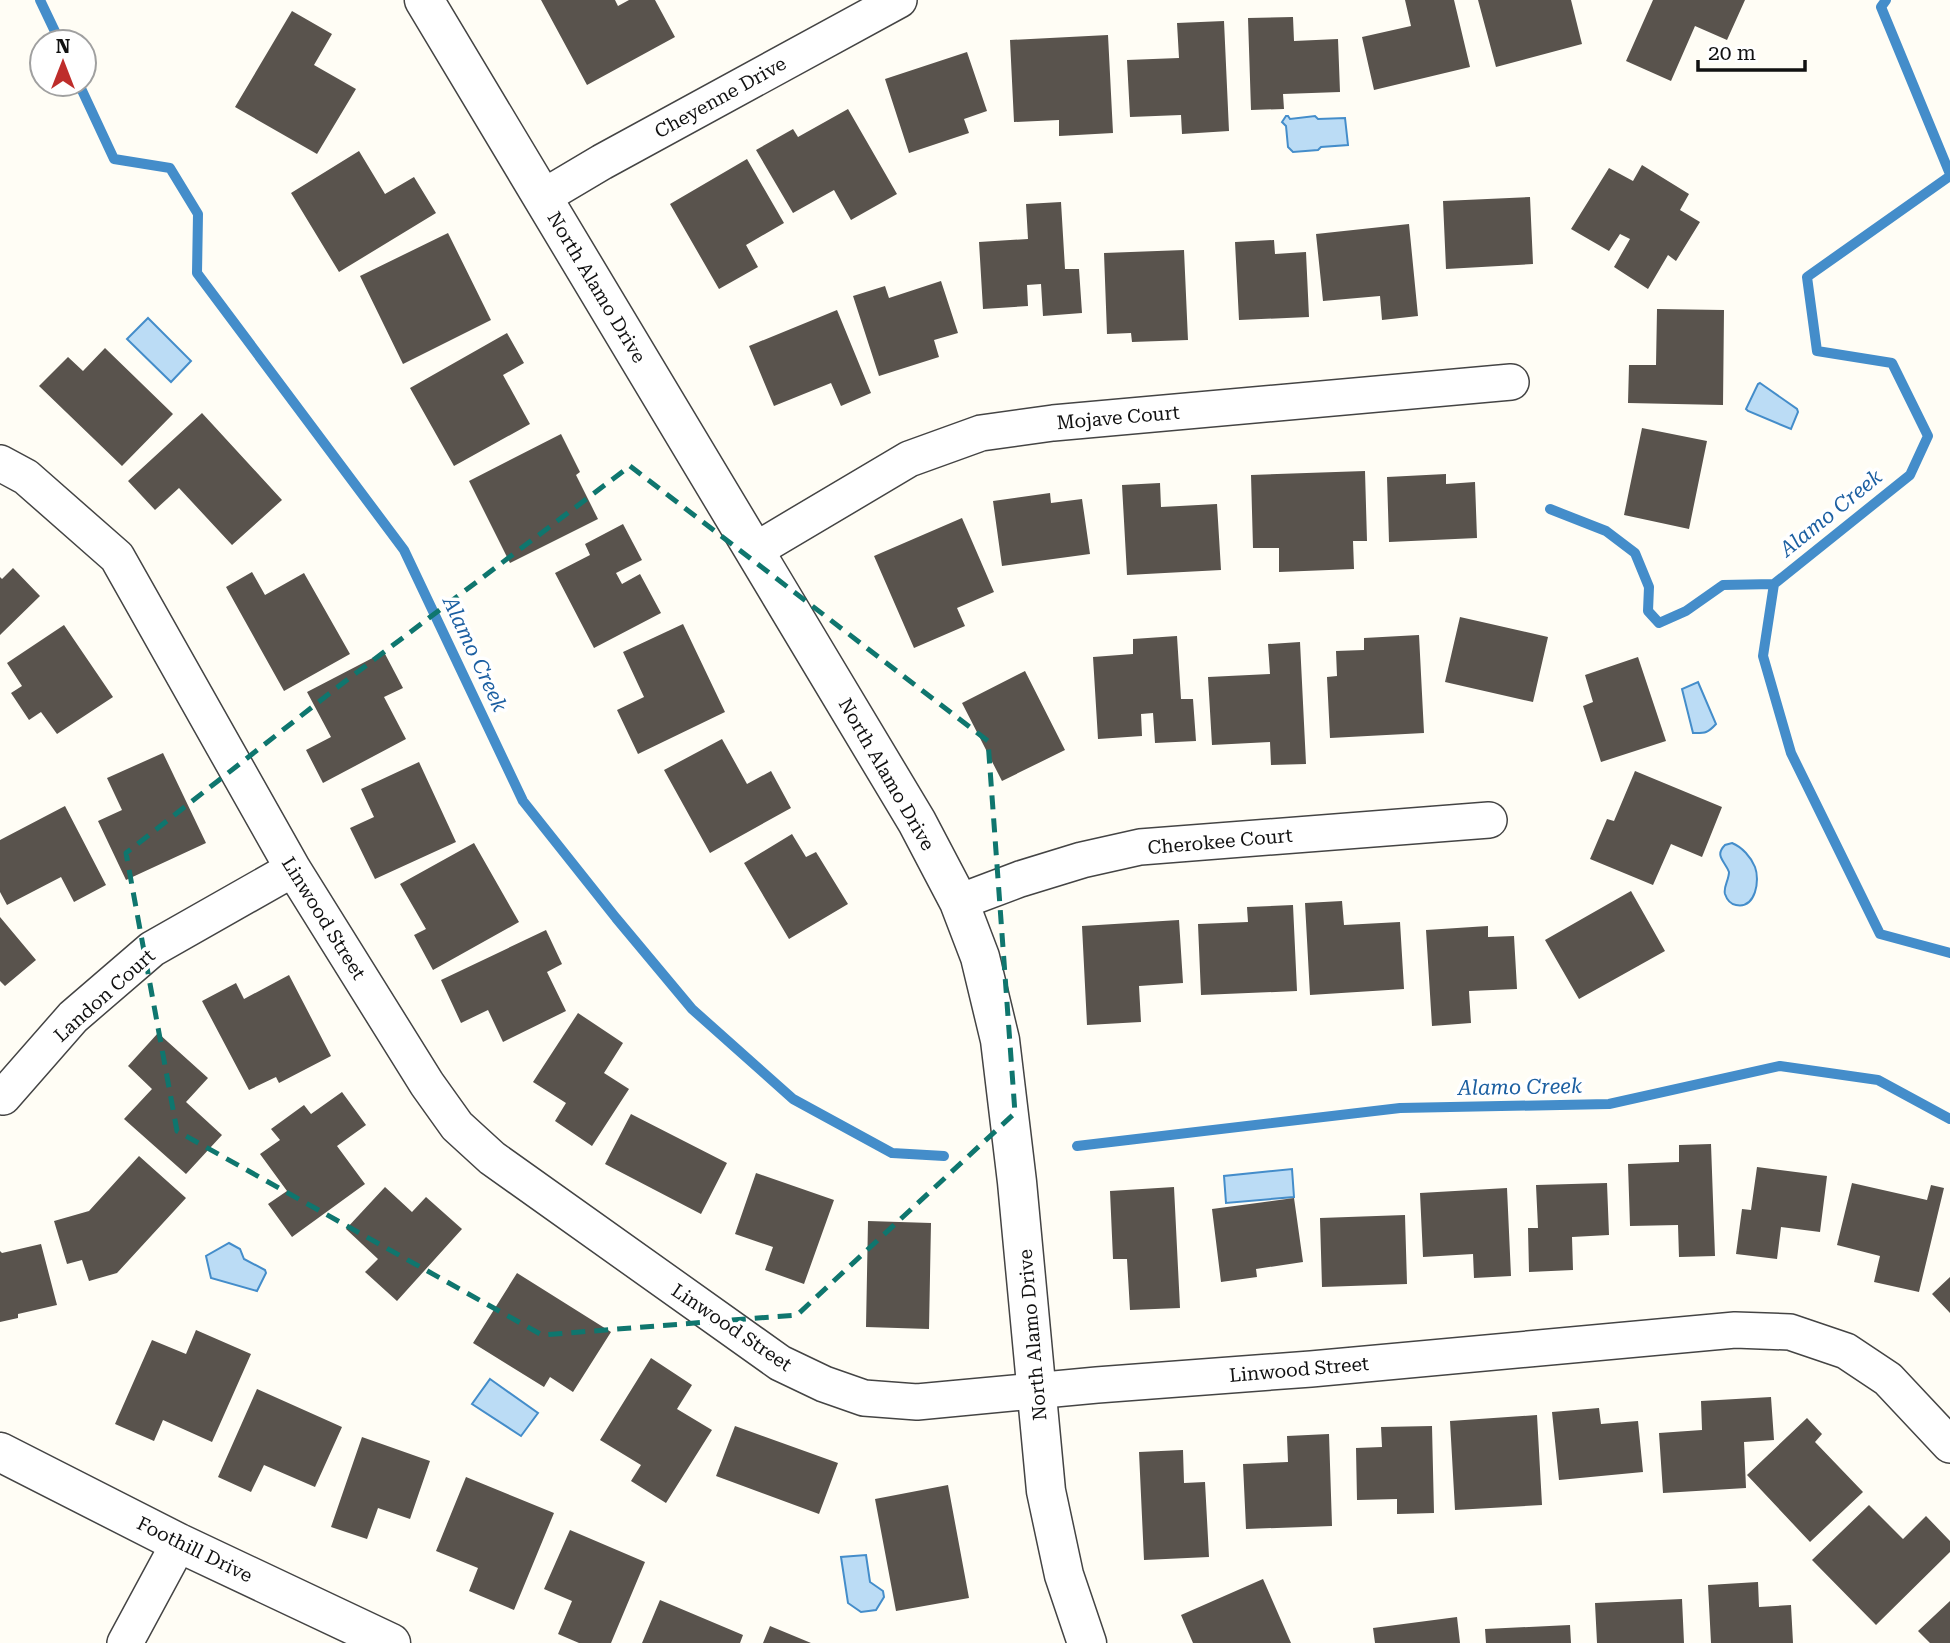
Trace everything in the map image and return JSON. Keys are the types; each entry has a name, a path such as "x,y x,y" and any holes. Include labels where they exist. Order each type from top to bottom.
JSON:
{"street":[{"name":"North Alamo Drive","path":"424,0 917,822 959,902 980,957 1000,1040 1017,1182 1046,1491 1064,1575 1087,1643"},
{"name":"Cheyenne Drive","path":"543,197 899,0"},
{"name":"Mojave Court","path":"754,551 909,459 981,433 1066,422 1511,382"},
{"name":"Linwood Street","path":"0,463 26,477 117,557 293,869 427,1084 457,1126 492,1158 780,1363 824,1384 864,1398 917,1402 1735,1330 1790,1332 1846,1351 1888,1379 1950,1444"},
{"name":"Cherokee Court","path":"959,902 1020,879 1140,847 1489,820"},
{"name":"Landon Court","path":"3,1097 73,1017 152,949 293,869"},
{"name":"Foothill Drive","path":"0,1452 179,1543 391,1643"},
{"path":"125,1643 179,1543"}],"highlighted area":[{"path":"630,466 988,741 1015,1113 797,1315 542,1335 177,1131 126,853 339,686"}],"water":[{"path":"1286,116 1290,119 1315,116 1318,119 1345,118 1348,145 1293,152 1288,147 1286,126 1282,122"},
{"path":"148,318 191,361 171,382 127,339"},
{"path":"1760,383 1797,409 1791,429 1746,409"},
{"path":"1698,682 1716,724 1705,732 1693,733 1682,689"},
{"path":"1732,843 1749,856 1756,873 1755,892 1748,903 1743,905 1732,904 1725,894 1729,872 1720,852 1725,845"},
{"path":"1292,1169 1294,1197 1226,1203 1224,1176"},
{"path":"229,1243 240,1249 244,1259 265,1270 257,1291 211,1278 206,1256"},
{"path":"490,1379 538,1413 521,1436 472,1404"},
{"path":"866,1555 870,1582 883,1591 884,1597 876,1610 861,1612 848,1603 841,1557"}],"building":[{"path":"541,0 615,0 618,6 629,0 655,0 675,37 587,85"},
{"path":"1405,0 1454,0 1470,67 1374,90 1362,37 1411,26"},
{"path":"1478,0 1571,0 1582,44 1496,67"},
{"path":"1653,0 1745,0 1727,40 1695,26 1671,81 1626,61"},
{"path":"292,11 332,34 314,65 356,89 317,154 235,107"},
{"path":"1293,17 1294,41 1338,39 1340,92 1283,94 1284,109 1251,110 1248,18"},
{"path":"1224,21 1229,131 1182,134 1181,115 1130,117 1127,60 1179,58 1177,23"},
{"path":"1108,35 1113,133 1059,136 1059,120 1014,122 1010,40"},
{"path":"967,52 987,111 964,119 969,133 909,153 885,79"},
{"path":"848,109 897,194 851,220 834,190 793,213 756,150 793,129 798,137"},
{"path":"359,151 385,194 414,177 436,213 339,272 291,193"},
{"path":"747,159 784,223 746,245 758,267 719,289 670,204"},
{"path":"1642,165 1689,194 1680,210 1700,222 1676,261 1668,255 1648,289 1614,267 1630,239 1620,234 1609,251 1571,229 1609,168 1633,181"},
{"path":"1530,197 1533,264 1446,269 1443,201"},
{"path":"1061,202 1065,269 1079,269 1082,313 1043,316 1041,284 1027,285 1028,306 983,309 979,242 1028,239 1026,204"},
{"path":"1409,224 1418,316 1382,320 1380,296 1323,301 1316,234"},
{"path":"448,233 491,320 403,364 360,276"},
{"path":"1274,240 1275,254 1306,252 1309,317 1239,320 1235,242"},
{"path":"1184,250 1188,340 1132,342 1131,333 1107,334 1104,253"},
{"path":"941,281 958,333 934,340 939,357 879,376 853,296 885,286 889,298"},
{"path":"1657,309 1724,310 1723,405 1628,403 1629,365 1656,365"},
{"path":"837,310 871,393 841,406 831,383 774,406 749,346"},
{"path":"507,333 524,363 503,375 530,424 454,466 410,388"},
{"path":"105,348 173,414 122,466 39,386 68,357 83,371"},
{"path":"202,413 282,500 232,545 179,488 155,510 128,481"},
{"path":"1642,428 1707,441 1689,529 1624,515"},
{"path":"561,434 580,472 576,475 598,519 510,563 469,481"},
{"path":"1365,471 1367,541 1353,541 1354,569 1279,572 1279,548 1253,548 1251,475"},
{"path":"1446,474 1446,484 1475,482 1477,538 1389,542 1387,477"},
{"path":"1160,483 1161,507 1217,504 1221,570 1127,575 1122,485"},
{"path":"1050,493 1051,503 1082,499 1090,554 1002,566 993,501"},
{"path":"962,518 994,592 957,608 965,626 914,648 874,556"},
{"path":"623,524 642,560 616,573 622,584 640,574 661,613 594,648 555,573 590,555 585,544"},
{"path":"13,568 40,596 0,635 0,577 2,579"},
{"path":"252,572 265,595 304,573 350,654 284,691 226,587"},
{"path":"1460,617 1548,637 1533,702 1445,682"},
{"path":"683,624 725,712 638,754 617,710 644,697 623,652"},
{"path":"64,625 113,697 57,734 41,712 29,720 11,693 22,686 7,663"},
{"path":"1419,635 1424,733 1330,738 1327,677 1337,676 1336,651 1364,650 1364,638"},
{"path":"1177,636 1181,699 1193,699 1196,741 1155,743 1153,713 1141,714 1142,736 1098,739 1093,657 1133,654 1133,639"},
{"path":"1300,642 1306,764 1271,765 1270,742 1212,745 1208,677 1270,674 1268,644"},
{"path":"384,652 403,688 384,697 406,739 323,783 306,750 331,737 307,692"},
{"path":"1638,657 1666,741 1601,762 1583,706 1593,702 1585,675"},
{"path":"1025,671 1065,750 1002,781 962,703"},
{"path":"722,739 747,784 771,771 791,808 710,853 664,770"},
{"path":"163,753 206,843 126,880 98,821 122,810 107,778"},
{"path":"419,762 456,842 375,879 350,828 374,817 361,789"},
{"path":"1635,771 1722,807 1702,857 1671,844 1653,885 1590,859 1607,819 1614,821"},
{"path":"65,806 106,885 74,902 61,877 7,905 0,892 0,840"},
{"path":"792,834 806,857 816,852 848,904 789,939 744,863"},
{"path":"474,843 519,922 433,970 414,935 426,929 400,884"},
{"path":"1631,891 1665,951 1579,999 1545,940"},
{"path":"1342,901 1344,925 1400,922 1404,989 1310,995 1305,903"},
{"path":"1293,905 1297,991 1201,995 1198,924 1248,922 1247,907"},
{"path":"0,917 36,960 5,986 0,981"},
{"path":"1179,920 1183,983 1139,986 1141,1022 1087,1025 1082,926"},
{"path":"1488,926 1488,937 1514,936 1517,989 1469,991 1471,1023 1432,1026 1426,930"},
{"path":"546,930 562,964 547,972 566,1011 503,1042 488,1010 461,1023 441,980"},
{"path":"289,975 331,1056 279,1083 276,1077 249,1090 202,1001 236,983 244,999"},
{"path":"578,1013 623,1043 604,1073 629,1089 592,1146 555,1121 566,1103 533,1082"},
{"path":"158,1033 208,1078 186,1102 222,1135 186,1174 124,1119 152,1089 128,1066"},
{"path":"342,1092 366,1125 337,1146 365,1184 292,1237 268,1204 287,1191 260,1154 280,1140 271,1129 304,1105 311,1114"},
{"path":"631,1114 727,1163 701,1214 605,1164"},
{"path":"1711,1144 1715,1256 1679,1257 1678,1225 1630,1226 1628,1164 1679,1162 1679,1145"},
{"path":"139,1156 186,1198 117,1273 89,1281 82,1260 67,1264 54,1221 89,1211"},
{"path":"1757,1167 1827,1176 1820,1232 1781,1227 1777,1259 1736,1254 1742,1209 1751,1210"},
{"path":"756,1173 834,1200 804,1284 765,1270 773,1247 735,1234"},
{"path":"1607,1183 1609,1235 1572,1237 1573,1270 1529,1272 1528,1228 1538,1228 1536,1185"},
{"path":"1852,1183 1927,1200 1931,1185 1944,1188 1919,1292 1874,1282 1880,1256 1837,1245"},
{"path":"385,1187 412,1212 426,1197 462,1229 397,1301 365,1272 378,1259 346,1229"},
{"path":"1174,1187 1180,1308 1130,1310 1127,1259 1113,1259 1110,1191"},
{"path":"1507,1188 1511,1276 1474,1278 1473,1254 1423,1257 1420,1193"},
{"path":"1294,1198 1303,1262 1256,1269 1257,1277 1221,1282 1212,1209"},
{"path":"1405,1215 1407,1284 1322,1287 1320,1218"},
{"path":"868,1221 931,1223 929,1329 866,1327"},
{"path":"41,1244 57,1305 18,1314 18,1318 0,1322 0,1251 2,1253"},
{"path":"517,1273 611,1332 573,1392 550,1377 544,1387 473,1343"},
{"path":"1950,1277 1950,1313 1932,1294"},
{"path":"196,1330 251,1354 212,1442 163,1420 154,1441 115,1424 152,1340 186,1354"},
{"path":"651,1358 692,1385 677,1409 712,1430 666,1503 631,1481 641,1465 600,1440"},
{"path":"257,1389 342,1427 315,1487 264,1465 251,1492 218,1477"},
{"path":"1771,1397 1774,1440 1744,1442 1746,1488 1663,1493 1659,1433 1702,1430 1701,1401"},
{"path":"1599,1408 1601,1424 1638,1421 1643,1472 1559,1480 1552,1412"},
{"path":"1537,1415 1542,1505 1455,1510 1450,1421"},
{"path":"1807,1418 1822,1434 1815,1442 1863,1492 1810,1542 1747,1475"},
{"path":"735,1426 838,1463 819,1514 716,1476"},
{"path":"1432,1426 1434,1513 1397,1514 1397,1499 1357,1500 1356,1448 1382,1447 1381,1427"},
{"path":"1329,1434 1332,1526 1246,1529 1243,1464 1288,1462 1287,1436"},
{"path":"362,1437 430,1461 410,1519 378,1508 367,1539 331,1527"},
{"path":"1183,1450 1184,1483 1205,1482 1209,1557 1144,1560 1139,1452"},
{"path":"466,1477 554,1513 514,1610 469,1591 478,1568 436,1551"},
{"path":"948,1485 969,1598 896,1611 875,1499"},
{"path":"1869,1505 1903,1539 1926,1516 1950,1541 1950,1552 1876,1625 1812,1560"},
{"path":"570,1530 645,1562 611,1643 579,1643 558,1634 572,1601 544,1589"},
{"path":"1263,1579 1291,1643 1193,1643 1181,1615"},
{"path":"1758,1582 1759,1607 1791,1605 1793,1643 1711,1643 1708,1585"},
{"path":"1682,1599 1684,1643 1597,1643 1595,1603"},
{"path":"660,1600 743,1635 740,1643 642,1643"},
{"path":"1950,1601 1950,1643 1930,1643 1918,1631"},
{"path":"1457,1617 1460,1643 1375,1643 1373,1628"},
{"path":"1570,1625 1571,1643 1486,1643 1485,1629"},
{"path":"770,1626 811,1643 763,1643"}],"waterway":[{"name":"Alamo Creek","path":"40,0 53,28"},
{"name":"Alamo Creek","path":"1886,0 1881,7 1950,174"},
{"name":"Alamo Creek","path":"86,98 114,159 170,168 198,214 197,273 404,550 523,801 616,918 692,1009 793,1099 892,1153 944,1156"},
{"name":"Alamo Creek","path":"1950,176 1807,277 1817,351 1892,363 1928,436 1910,475 1774,584 1763,656 1791,753 1880,934 1950,953"},
{"path":"1550,509 1606,531 1635,553 1649,587 1648,611 1659,623 1686,611 1723,585 1774,584"},
{"name":"Alamo Creek","path":"1077,1146 1400,1108 1609,1104 1780,1066 1878,1080 1950,1119"}]}
